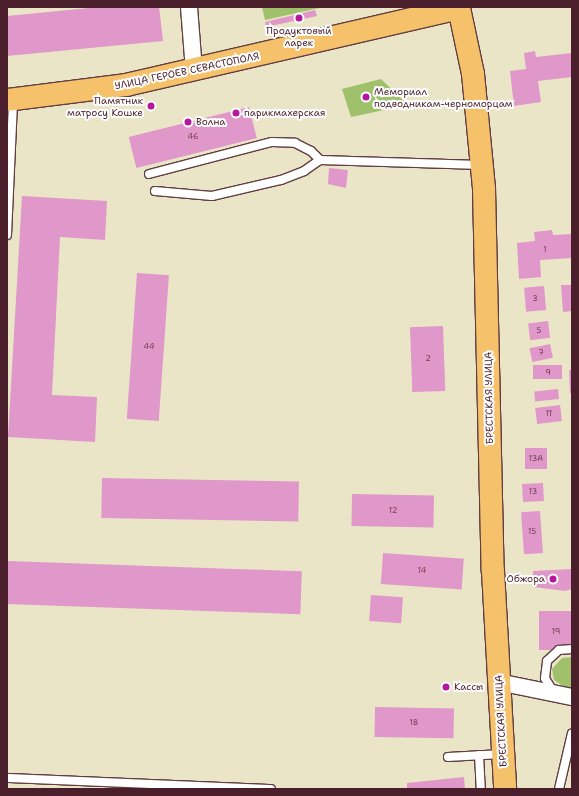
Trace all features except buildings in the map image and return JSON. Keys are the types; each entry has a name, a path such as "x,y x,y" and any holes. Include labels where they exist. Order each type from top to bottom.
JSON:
{"main road":[{"name":"УЛИЦА ГЕРОЕВ СЕВАСТОПОЛЯ","path":"10,100 126,85 459,7"},
{"name":"БРЕСТСКАЯ УЛИЦА","path":"459,7 473,74 482,165 493,571 505,789"}],"street":[{"path":"189,7 194,70"},
{"path":"498,682 567,696"}],"lane":[{"path":"7,235 10,100"},
{"path":"149,174 272,142 295,143 311,151 320,160"},
{"path":"155,191 212,196 281,180 304,171 320,160 482,165"},
{"path":"567,696 548,686 544,670 552,655 559,650 572,649"},
{"path":"559,789 572,733"},
{"path":"448,757 503,754"},
{"path":"479,755 481,789"},
{"path":"7,778 271,789"}],"green space":[{"path":"262,7 324,7 265,20"},
{"path":"381,79 408,105 351,117 342,89"},
{"path":"572,657 572,688 566,688 554,680 552,669 562,658"}],"place":[{"name":"Продуктовый ларек","path":"299,18"},
{"name":"Мемориал подводникам-черноморцам","path":"366,97"},
{"name":"Памятник матросу Кошке","path":"151,106"},
{"name":"парикмахерская","path":"236,113"},
{"name":"Волна","path":"188,122"},
{"name":"Обжора","path":"553,579"},
{"name":"Кассы","path":"446,687"}]}
